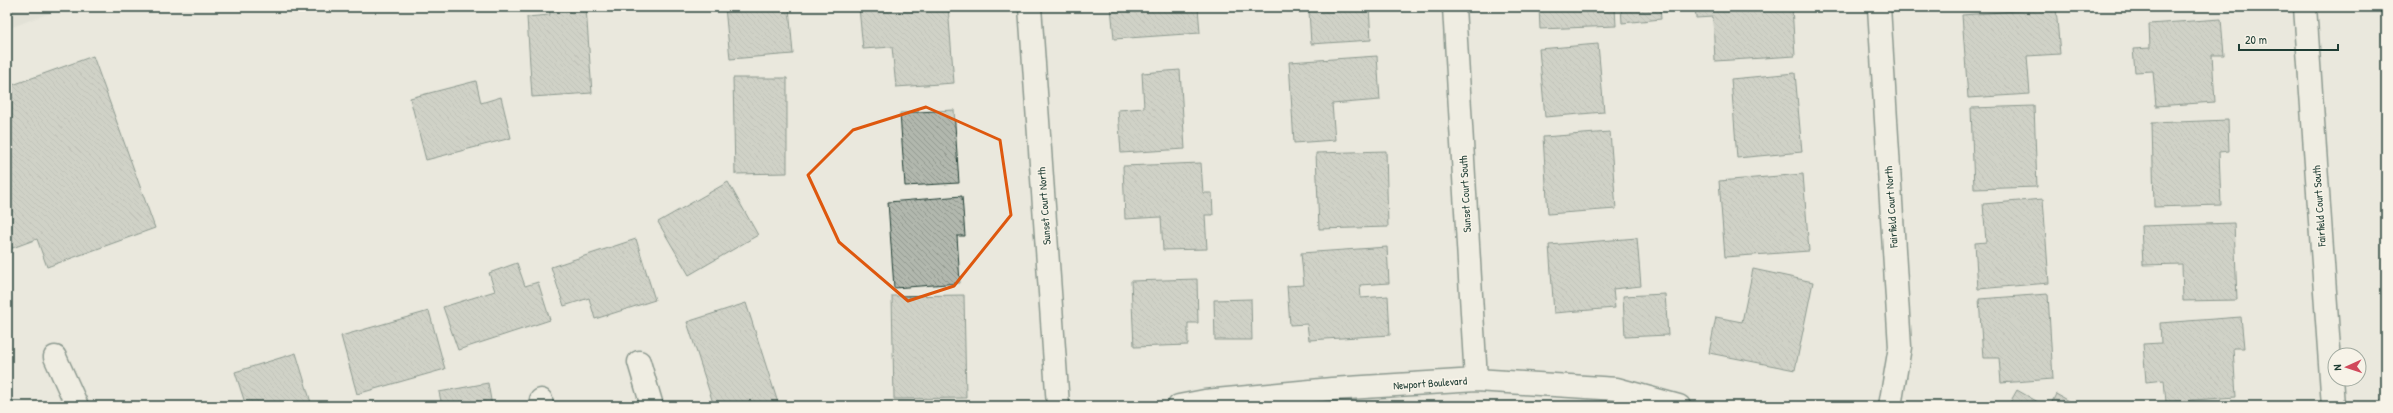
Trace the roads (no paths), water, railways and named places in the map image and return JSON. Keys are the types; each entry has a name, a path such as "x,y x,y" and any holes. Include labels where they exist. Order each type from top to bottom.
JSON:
{"street":[{"name":"Sunset Court North","path":"1030,7 1058,406"},
{"name":"Sunset Court South","path":"1454,7 1476,380"},
{"name":"Fairfield Court North","path":"1879,7 1900,347 1890,406"},
{"name":"Fairfield Court South","path":"2304,7 2334,406"},
{"path":"55,357 77,406"},
{"path":"639,362 652,406"},
{"name":"Newport Boulevard","path":"1179,406 1205,401 1332,389 1476,380 1617,389 1678,406"}]}
